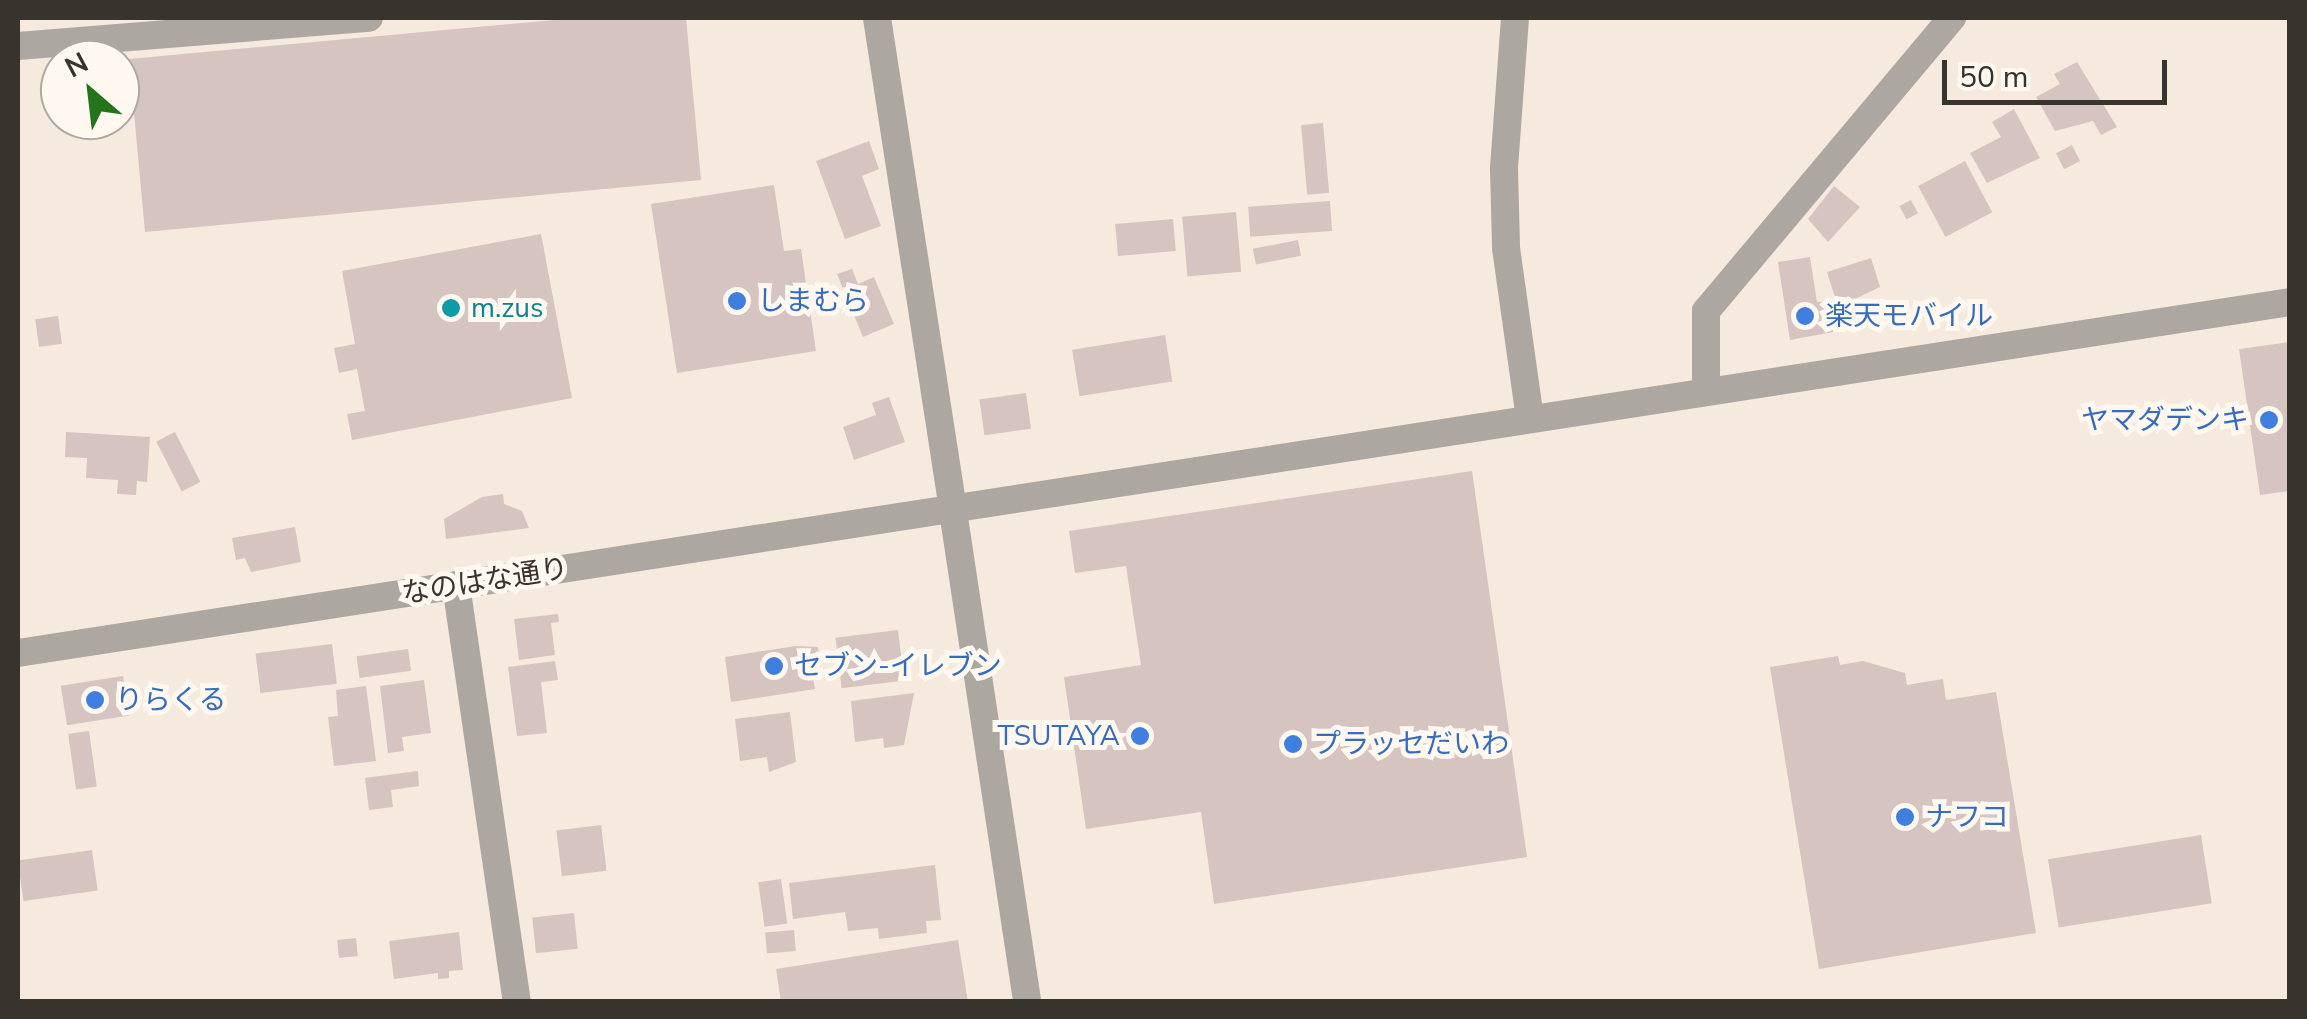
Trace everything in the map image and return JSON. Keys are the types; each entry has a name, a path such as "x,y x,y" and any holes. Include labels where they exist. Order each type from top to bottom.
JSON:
{"street":[{"path":"18,46 275,21 369,18"},
{"path":"877,18 1027,1002"},
{"path":"1515,18 1504,169 1506,248 1530,418"},
{"path":"1706,392 1706,311 1952,18"},
{"name":"なのはな通り","path":"18,653 2290,302"},
{"path":"456,585 517,1002"}],"building":[{"path":"576,18 686,18 701,180 145,232 136,140 140,140 140,58"},
{"path":"2077,62 2117,127 2101,135 2093,121 2055,131 2036,97 2060,84 2054,74"},
{"path":"2014,109 2040,158 1987,183 1970,153 2001,137 1992,122"},
{"path":"1323,123 1329,193 1307,195 1301,125"},
{"path":"869,141 879,169 862,176 881,226 845,239 816,161"},
{"path":"2072,145 2080,161 2064,169 2056,153"},
{"path":"1965,161 1992,212 1945,237 1918,186"},
{"name":"しまむら","path":"774,185 784,251 801,249 816,351 677,373 651,204"},
{"path":"1834,186 1860,207 1828,242 1808,219"},
{"path":"1911,200 1918,213 1907,219 1900,206"},
{"path":"1330,201 1332,231 1250,237 1248,207"},
{"path":"1236,212 1241,272 1187,276 1182,217"},
{"path":"1173,219 1176,251 1118,256 1115,224"},
{"name":"m.zus","path":"541,234 572,398 352,440 347,414 365,411 357,369 339,373 334,348 355,344 342,271"},
{"path":"1298,240 1301,256 1256,264 1253,249"},
{"path":"1810,257 1817,302 1829,301 1833,332 1790,340 1778,262"},
{"path":"1871,258 1880,287 1838,307 1827,272"},
{"path":"852,269 858,284 874,277 894,324 863,337 837,274"},
{"path":"58,316 62,344 39,347 35,319"},
{"path":"1165,335 1172,381 1080,396 1072,350"},
{"name":"ヤマダデンキ","path":"2290,342 2290,491 2260,495 2239,349"},
{"path":"1026,393 1031,429 984,435 979,400"},
{"path":"889,397 905,442 854,460 843,427 876,415 872,403"},
{"path":"66,432 150,437 147,482 137,481 136,495 117,494 118,480 86,478 87,458 65,457"},
{"path":"175,432 200,482 182,491 156,442"},
{"name":"プラッセだいわ","path":"1472,471 1527,857 1214,904 1201,812 1086,829 1064,677 1141,665 1126,566 1075,573 1069,531"},
{"path":"503,494 504,504 522,511 529,528 446,539 444,519 482,497"},
{"path":"295,527 301,562 251,572 245,558 236,560 232,538"},
{"path":"558,614 559,622 551,623 555,655 519,660 514,619"},
{"path":"898,630 904,681 842,688 835,638"},
{"path":"332,644 337,684 260,693 256,653"},
{"name":"セブン-イレブン","path":"795,646 818,647 822,676 813,677 815,689 731,702 725,657"},
{"path":"408,649 411,671 360,678 357,656"},
{"name":"ナフコ","path":"1838,656 1840,665 1863,661 1905,673 1907,685 1943,679 1946,700 1996,692 2036,933 1819,969 1770,667"},
{"path":"555,661 558,680 541,682 547,733 517,736 508,667"},
{"name":"りらくる","path":"123,676 129,716 67,725 61,686"},
{"path":"424,680 431,733 402,737 404,751 388,753 380,686"},
{"path":"366,686 376,761 334,766 328,717 338,716 336,690"},
{"path":"914,693 904,745 884,748 883,738 855,742 851,701"},
{"path":"790,712 796,762 769,772 767,757 740,761 735,719"},
{"path":"89,731 97,786 76,789 68,734"},
{"path":"418,771 419,786 391,790 393,807 369,810 365,778"},
{"path":"601,825 607,871 562,876 556,830"},
{"path":"2201,835 2212,903 2059,927 2048,859"},
{"path":"92,850 98,891 23,901 18,860"},
{"path":"935,865 941,920 926,921 927,933 879,939 878,928 848,931 845,912 793,919 789,883"},
{"path":"781,879 787,924 764,927 758,882"},
{"path":"574,913 578,949 536,953 532,917"},
{"path":"794,930 796,951 767,953 765,933"},
{"path":"459,932 463,970 449,971 449,978 438,979 438,973 394,979 389,941"},
{"path":"356,938 358,956 339,958 337,940"},
{"path":"958,940 968,1002 781,1002 776,969"}],"place":[{"name":"しまむら","path":"737,301"},
{"name":"m.zus","path":"451,308"},
{"name":"楽天モバイル","path":"1805,316"},
{"name":"ヤマダデンキ","path":"2269,420"},
{"name":"セブン-イレブン","path":"774,666"},
{"name":"りらくる","path":"95,700"},
{"name":"TSUTAYA","path":"1140,736"},
{"name":"プラッセだいわ","path":"1293,744"},
{"name":"ナフコ","path":"1905,817"}]}
